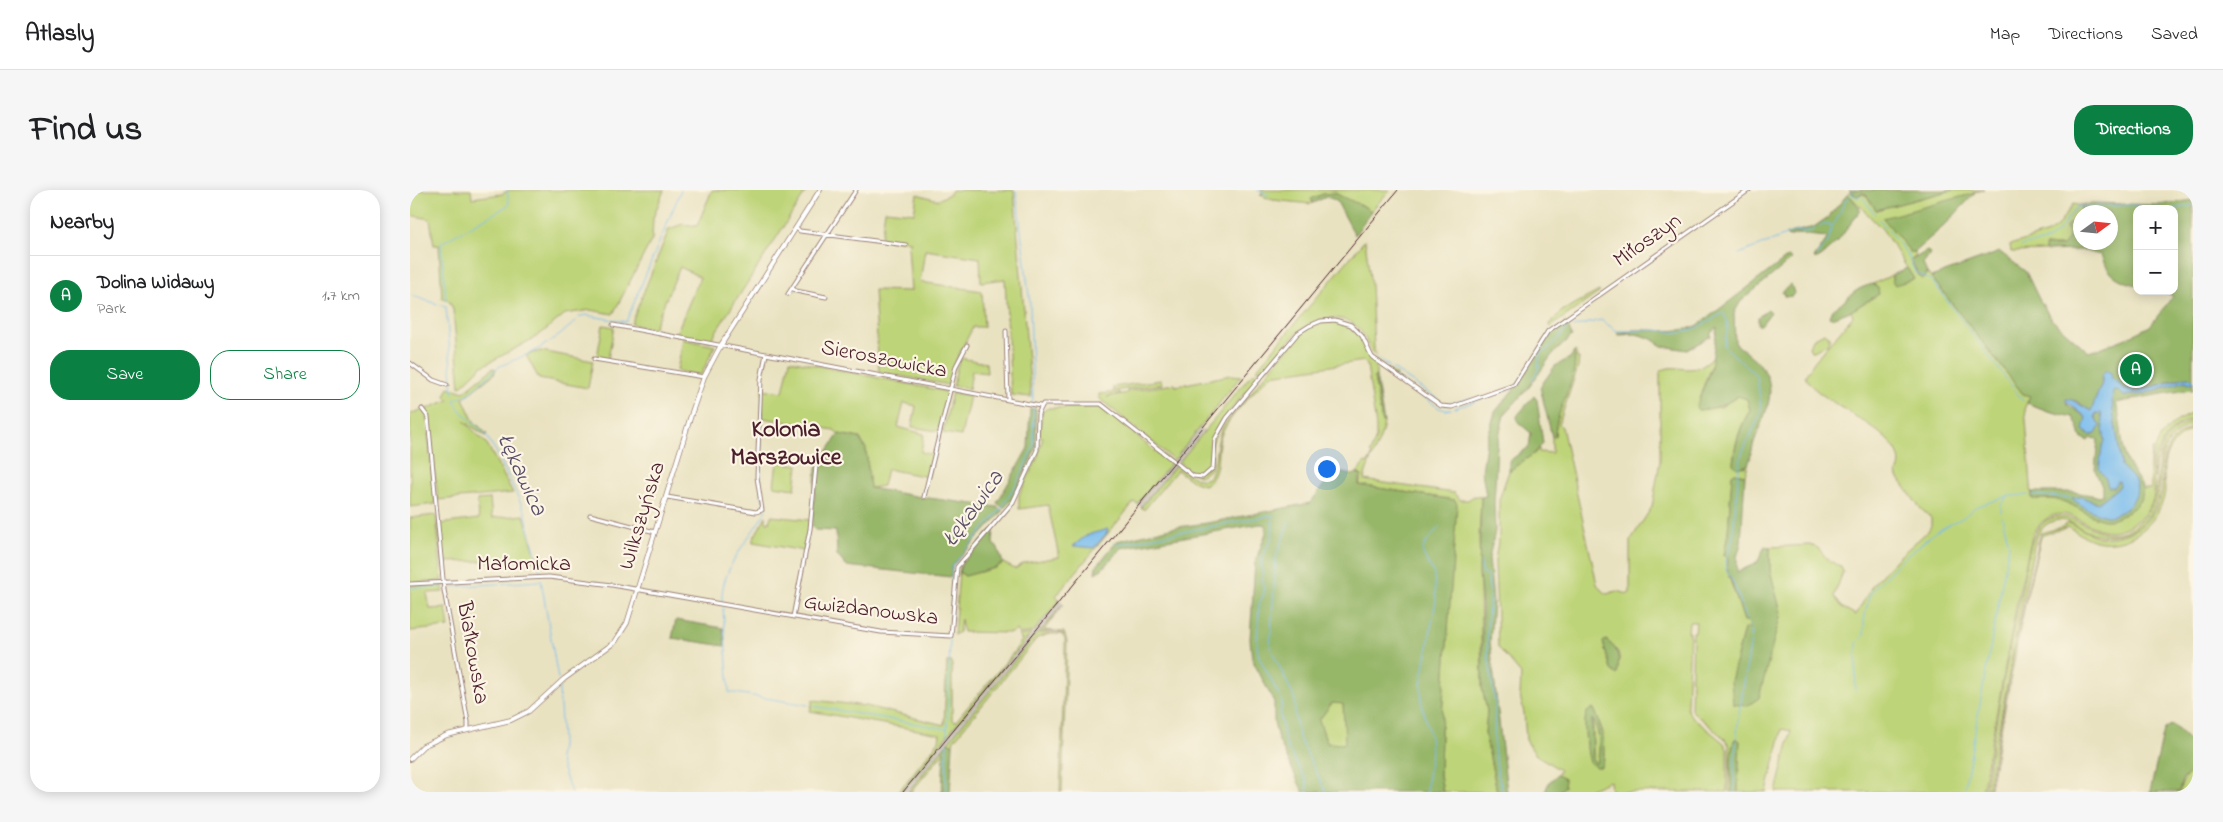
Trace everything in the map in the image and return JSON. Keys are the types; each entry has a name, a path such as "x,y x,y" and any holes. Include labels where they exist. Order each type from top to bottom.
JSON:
{"street":[{"name":"Wilkszyńska","path":"410,758 422,746 431,742 468,729 508,720 529,711 564,679 615,642 627,623 704,377 721,345 820,190"},
{"path":"788,294 856,190"},
{"name":"Miłoszyn","path":"1040,406 1046,403 1101,404 1193,476 1203,477 1211,472 1213,468 1215,439 1222,425 1303,330 1321,321 1343,322 1359,331 1372,357 1440,406 1452,407 1514,385 1543,336 1749,190"},
{"path":"796,228 906,244"},
{"path":"792,288 796,291 826,297"},
{"name":"Sieroszowicka","path":"613,325 1040,406"},
{"path":"1006,331 1008,399"},
{"path":"924,497 956,366 967,345"},
{"path":"667,497 758,512 762,510 757,477 761,379 766,354"},
{"path":"594,358 704,377"},
{"path":"410,363 434,380 448,385"},
{"name":"Gwizdanowska","path":"637,590 896,634 952,636 956,570 960,562 1013,502 1037,450 1040,406"},
{"name":"Białkowska","path":"422,408 428,417 443,583 468,729"},
{"path":"793,617 810,529 816,466"},
{"path":"590,515 656,532"},
{"name":"Małomicka","path":"410,584 549,577 637,590"}],"shaded area":[{"path":"1200,428 1204,431 1141,507 1137,504"},
{"path":"1060,600 1063,604 908,792 901,792"}],"green space":[{"path":"410,190 471,190 472,198 502,194 509,190 664,190 653,218 652,239 613,314 590,310 565,314 538,336 481,367 460,387 453,309 449,301 442,298 439,245 434,245 430,219 410,215"},
{"path":"712,190 807,190 710,341 676,334 700,277 680,267 653,329 631,324 669,229 683,224 697,226"},
{"path":"952,190 1014,190 1031,397 1011,395 1005,279 981,282 980,258 925,250 920,282 982,291 984,327 973,327 956,360 948,385 879,372 874,290 911,291 908,246 911,242 881,239 885,210 914,213 917,194 938,200 951,193"},
{"path":"1261,190 1390,190 1371,211 1335,193 1323,194 1311,199 1313,203 1311,204 1273,200 1260,195 1263,194"},
{"path":"1849,190 1952,190 1876,210 1866,195 1863,193 1857,196"},
{"path":"1952,190 1984,190 1974,192 1911,253 1914,252 1916,256 1910,261 1919,276 1924,278 1927,273 1931,277 2023,394 2030,396 2025,407 2032,498 2059,500 2069,503 2100,519 2117,516 2137,504 2142,489 2151,489 2150,463 2153,448 2151,462 2154,490 2151,504 2144,515 2136,521 2116,530 2102,530 2073,517 2060,514 2044,521 2035,530 2017,602 1982,792 1776,792 1791,731 1782,729 1767,792 1738,792 1736,738 1734,740 1732,792 1729,792 1729,745 1725,739 1691,710 1693,632 1695,632 1696,622 1689,622 1687,709 1691,716 1724,743 1727,749 1727,792 1611,792 1610,781 1584,792 1557,792 1562,789 1565,779 1557,775 1560,770 1535,754 1526,740 1524,713 1520,696 1521,674 1498,647 1495,561 1499,535 1499,500 1509,471 1539,448 1539,452 1552,453 1552,437 1555,436 1556,425 1573,372 1574,352 1576,351 1577,358 1579,358 1578,367 1559,424 1562,427 1597,584 1607,594 1616,591 1630,593 1630,541 1652,507 1660,461 1660,372 1672,368 1691,369 1698,367 1706,363 1714,355 1700,396 1698,410 1721,407 1738,396 1747,399 1750,410 1738,436 1733,464 1744,467 1748,465 1745,475 1735,473 1732,475 1728,532 1724,555 1728,559 1729,577 1744,620 1748,621 1750,629 1744,629 1735,664 1781,614 1770,570 1770,547 1810,545 1818,548 1829,561 1841,566 1843,572 1834,596 1843,608 1856,615 1873,584 1931,526 1931,518 1919,507 1898,477 1899,459 1893,446 1862,420 1812,386 1805,376 1814,362 1853,316 1851,311 1878,294 1878,288 1873,284 1892,275 1892,281 1914,279 1883,230 1848,194 1851,192 1853,194 1866,195 1876,210","holes":["1607,640 1618,652 1620,661 1611,670 1603,642","1594,709 1603,732 1604,761 1596,767 1586,747 1585,721"]},
{"path":"1335,193 1371,211 1355,235 1336,200 1326,197 1313,203 1311,199 1323,194"},
{"path":"1975,193 1945,225 1911,253 1883,218"},
{"path":"1848,194 1859,207 1859,212 1838,241 1818,259 1814,258 1827,239 1826,237 1798,234 1788,237 1786,234 1814,227 1828,217"},
{"path":"2193,200 2193,380 2187,378 2179,379 2132,390 2124,389 2112,380 2101,378 2102,383 2091,411 2076,401 2066,399 2068,405 2086,417 2087,434 2094,435 2100,426 2095,414 2101,413 2105,441 2101,453 2105,477 2106,479 2119,481 2120,486 2098,503 2082,498 2077,501 2103,515 2137,486 2121,466 2113,416 2113,392 2118,391 2124,396 2143,394 2185,381 2193,384 2193,390 2116,403 2125,456 2142,490 2142,497 2138,504 2129,511 2117,518 2104,520 2058,500 2032,499 2032,492 2074,492 2097,496 2103,495 2103,489 2095,470 2098,439 2090,438 2088,441 2081,437 2073,417 2048,411 2027,403 2030,396 2023,394 1931,277 2000,252 2026,272 2052,320 2089,352 2124,339 2150,326 2173,296 2171,295 2178,295 2178,205 2159,205"},
{"path":"2092,203 2159,205 2133,205 2133,284 2114,276 2101,255 2080,250 2118,250 2118,205 2085,205"},
{"path":"2073,204 2077,205 2073,205 2073,224 2069,238 2062,246 2046,246 2045,251 2011,252 2010,245 2048,233 2057,227"},
{"path":"2073,222 2073,250 2080,250 2045,251 2045,246 2062,246 2069,238 2066,226"},
{"path":"1365,240 1371,285 1376,356 1355,325 1344,320 1328,318 1317,320 1307,325 1289,341 1266,369 1256,370"},
{"path":"1927,251 1930,253 1923,264 1927,273 1925,278 1922,279 1910,261"},
{"path":"1788,257 1792,259 1741,301 1734,313 1735,343 1756,360 1765,372 1769,381 1770,391 1769,400 1748,465 1737,468 1733,464 1737,443 1746,416 1750,410 1747,399 1738,396 1715,408 1698,410 1696,407 1711,368 1717,327 1711,333 1711,336 1687,350 1662,346 1650,338 1636,334 1619,335 1617,332 1632,332 1632,330 1673,331 1697,326"},
{"path":"1907,268 1914,279 1895,285 1892,281 1892,275"},
{"path":"1791,284 1794,293 1792,296 1785,297 1782,292"},
{"path":"1873,284 1878,288 1879,294 1851,311 1829,317 1833,310 1853,293"},
{"path":"1599,291 1550,327 1549,324 1562,311"},
{"path":"1768,309 1771,312 1761,325 1758,325 1758,317"},
{"path":"1322,322 1335,322 1351,327 1358,332 1369,357 1396,375 1395,378 1376,365 1376,376 1374,377 1382,421 1384,422 1381,437 1364,480 1454,493 1460,500 1468,500 1474,496 1481,497 1479,537 1482,688 1487,711 1485,733 1497,792 1443,792 1440,776 1441,730 1456,509 1455,500 1359,485 1362,476 1357,473 1365,462 1368,463 1376,438 1367,365 1364,361 1271,375 1228,422 1220,439 1216,471 1210,481 1204,485 1192,481 1177,470 1144,510 1141,507 1176,465 1192,476 1202,479 1209,477 1213,470 1219,437 1223,426 1300,334 1309,327"},
{"path":"1566,322 1572,336 1551,356 1530,386 1504,415 1497,445 1494,505 1495,531 1489,558 1493,602 1490,642 1507,792 1497,792 1485,733 1487,711 1482,688 1482,604 1479,574 1481,497 1486,496 1482,472 1486,443 1495,412 1521,380 1546,338"},
{"path":"603,325 614,327 608,359 597,357"},
{"path":"1824,333 1829,336 1827,344 1811,351 1809,347 1813,339"},
{"path":"683,339 715,346 701,375 677,371"},
{"path":"541,351 593,361 588,388 539,379 526,355"},
{"path":"1574,352 1574,372 1556,425 1555,436 1552,437 1540,387 1555,366 1570,358"},
{"path":"961,358 986,363 987,373 972,371 969,389 953,386"},
{"path":"790,360 948,392 937,431 912,427 916,406 904,403 898,427 924,434 921,452 933,455 928,477 887,469 883,486 870,488 866,449 860,438 839,434 834,430 763,418 762,389 783,392"},
{"path":"493,368 496,369 494,374 463,398 473,420 487,434 486,436 464,421 487,444 513,493 438,500 429,417 426,409 449,400 445,396 449,387 464,392"},
{"path":"1262,373 1241,397 1217,431 1212,444 1211,468 1199,476 1189,471 1179,462 1251,375"},
{"path":"1231,375 1241,376 1174,460 1099,398 1099,394 1119,392 1120,394 1107,397 1127,393 1127,391 1175,384 1175,386"},
{"path":"1376,376 1384,422 1382,422 1374,377"},
{"path":"1161,380 1162,384 1113,391 1113,387"},
{"path":"952,392 970,396 961,436 943,433"},
{"path":"1534,396 1537,400 1543,443 1535,453 1509,471 1509,461 1529,447 1531,433 1518,422 1517,416"},
{"path":"1099,407 1115,417 1159,455 1161,453 1172,462 1137,504 1134,502 1056,596 1060,600 1033,632 1018,634 1018,630 1011,633 963,632 961,619 959,632 954,635 959,572 965,576 995,568 1003,563 1015,569 1024,563 1059,557 1048,505 1019,509 1019,495 1037,459 1043,437 1040,438 1039,435 1042,412 1048,408"},
{"path":"1030,409 1036,409 1036,448 1013,499 1004,508 997,503 1028,448"},
{"path":"421,410 426,413 435,504 410,507 410,414"},
{"path":"2193,413 2193,418 2176,427 2164,441 2156,458 2155,478 2153,456 2160,438 2166,430"},
{"path":"2193,420 2193,423 2177,433 2167,445 2162,456 2158,493 2154,506 2140,525 2126,532 2110,535 2102,535 2086,531 2069,522 2056,520 2043,527 2039,533 2034,548 2020,616 1987,792 1984,792 2027,560 2037,530 2047,520 2063,517 2073,519 2107,533 2119,533 2131,527 2145,515 2153,503 2158,464 2166,440 2176,429"},
{"path":"2193,427 2193,429 2175,441 2168,452 2164,466 2164,497 2160,508 2147,526 2138,533 2129,538 2107,542 2089,539 2068,527 2041,537 2027,593 1989,792 2015,644 2041,533 2062,527 2068,523 2100,537 2120,536 2138,527 2146,521 2158,505 2162,490 2164,457 2168,447 2177,436"},
{"path":"839,434 859,438 866,449 870,488 997,507 1003,511 952,566 951,577 846,566 837,555 836,531 815,530 812,526 816,468"},
{"path":"777,462 798,465 795,489 774,486"},
{"path":"1337,472 1353,475 1357,473 1362,476 1359,480 1359,485 1455,500 1457,504 1441,730 1440,776 1443,792 1303,792 1278,739 1274,722 1274,702 1252,659 1250,639 1255,562 1266,533 1266,525 1260,524 1121,548 1102,569 1095,573 1096,567 1117,541 1171,528 1310,503 1330,477","holes":["1332,703 1343,704 1345,744 1327,743 1319,720"]},
{"path":"1735,473 1745,475 1741,543 1737,557 1737,572 1757,563 1765,546 1770,547 1770,570 1781,613 1759,698 1747,706 1733,704 1731,681 1744,629 1750,628 1748,621 1744,621 1727,569 1728,559 1724,555 1728,532 1732,475"},
{"path":"490,499 492,518 524,515 537,560 443,562 438,524 479,519 477,500"},
{"path":"436,515 442,580 410,583 410,518"},
{"path":"766,516 766,522 769,522 771,516 810,520 804,551 753,542"},
{"path":"991,530 994,530 993,544 998,548 1003,563 995,568 965,576 959,572 961,564"},
{"path":"443,584 443,592 427,593 430,609 446,608 449,627 410,631 410,585"},
{"path":"1063,604 1044,630 1055,631 1040,632"},
{"path":"676,620 723,628 725,646 672,638"},
{"path":"1037,633 1060,634 1050,634 1037,638 954,740 953,745 948,742"},
{"path":"1031,634 901,792 898,792 939,741 940,734 810,711 813,700 866,706 944,725 947,662 952,662 952,719 955,722 1014,652 1022,640 1018,636"},
{"path":"1061,634 1065,635 1067,641 1062,792 1060,792 1065,639"},
{"path":"1605,640 1614,647 1618,655 1617,675 1611,670 1603,642"},
{"path":"1332,703 1343,703 1346,744 1327,743 1319,720"},
{"path":"1594,709 1599,722 1604,746 1601,767 1596,767 1590,763 1585,738 1586,713","holes":["1592,719 1595,723 1599,746 1597,762 1595,763 1593,760"]},
{"path":"1593,719 1599,740 1598,757 1595,763 1593,760"},
{"path":"2173,725 2193,744 2193,761 2190,773 2182,780 2179,792 2150,792 2164,730"},
{"path":"1736,738 1740,741 1738,792 1732,792 1731,756 1733,743"},
{"path":"948,742 953,745 950,792 942,792 944,752 942,750"},
{"path":"942,750 944,752 911,792 908,792"},
{"path":"2193,761 2193,792 2179,792 2190,769"},
{"path":"1557,775 1565,779 1564,787 1557,792 1545,792 1549,782"}],"water":[{"path":"2106,370 2111,373 2112,379 2118,382 2124,389 2136,392 2183,378 2188,377 2193,380 2193,384 2185,381 2143,394 2124,396 2118,391 2113,392 2112,398 2121,466 2134,479 2137,489 2133,500 2125,509 2109,516 2089,510 2072,498 2081,497 2098,503 2120,486 2119,481 2117,481 2114,487 2108,487 2106,479 2099,469 2102,447 2105,441 2101,413 2096,414 2095,417 2100,426 2096,434 2090,435 2083,430 2086,417 2066,401 2066,399 2070,399 2091,411 2102,383 2102,375"},
{"path":"1108,529 1107,533 1094,548 1073,546 1087,535"}],"waterway":[{"path":"446,300 441,243 509,205 507,190"},
{"path":"579,317 585,315 626,322 681,190"},
{"name":"Łękawica","path":"1016,190 1030,304 1033,402"},
{"path":"1257,190 1269,195"},
{"path":"1852,190 1852,195 1858,198 1861,195"},
{"path":"1739,254 1793,232 1812,231 1822,224 1832,226 1849,196"},
{"path":"1863,198 1875,214"},
{"path":"2021,246 2048,240 2062,228 2077,207 2133,205"},
{"path":"2178,208 2193,205"},
{"path":"1879,219 1907,253 1915,272 1932,281 2023,401"},
{"path":"1817,256 1828,242 1832,226"},
{"name":"Łękawica","path":"410,295 446,307 453,393"},
{"path":"1573,327 1601,320 1617,331 1656,330 1681,333 1697,328 1723,313 1727,321 1724,346 1757,376 1761,407 1760,415 1742,453 1739,466 1733,537 1726,561 1726,569 1734,584 1752,633 1738,721 1734,792"},
{"name":"Łękawica","path":"541,575 525,512 497,453 486,435 459,409 454,400 469,394 498,367 535,351 560,335 576,321"},
{"path":"1532,380 1538,370 1540,354 1548,349 1567,329"},
{"path":"1377,358 1446,405 1471,398"},
{"path":"1394,376 1439,408 1451,409"},
{"path":"1455,408 1509,390"},
{"path":"760,485 762,399"},
{"name":"Łękawica","path":"951,621 952,566 1001,509 1019,479 1034,445 1033,406"},
{"path":"761,494 766,506 765,512"},
{"path":"2001,512 2001,505 2008,496 2028,495"},
{"path":"2032,495 2072,498"},
{"path":"1855,690 1857,642 1864,635 1864,620 1869,596 1876,586 1905,557 1937,531 1964,517 1975,507 2008,496"},
{"path":"722,601 723,589 730,566 764,514"},
{"path":"1114,542 1118,544 1273,515 1272,537 1261,559 1264,594 1259,603 1257,647 1259,657 1282,701 1280,715 1286,745 1306,780 1308,792"},
{"path":"1965,786 2009,545 2002,517"},
{"path":"1289,521 1276,557 1270,647 1295,699 1295,716 1299,738 1326,792"},
{"path":"1426,792 1431,751 1430,734 1422,706 1421,685 1436,600 1434,574 1422,552 1425,544 1439,527"},
{"path":"1481,562 1482,573 1488,577 1490,596 1487,629 1488,653 1495,703 1494,748 1503,792"},
{"name":"Łękawica","path":"541,580 558,679"},
{"path":"447,587 540,581"},
{"path":"410,588 442,587"},
{"path":"723,608 729,692 808,705"},
{"name":"Łękawica","path":"947,735 950,640"},
{"name":"Łękawica","path":"559,688 562,740 559,758 571,792"},
{"path":"813,706 947,729"},
{"name":"Łękawica","path":"946,792 947,743"}],"railway":[{"path":"903,792 1398,190"}],"place":[{"name":"Dolina Widawy","path":"2136,370"}],"district":[{"name":"Kolonia Marszowice","path":"786,444"}]}
